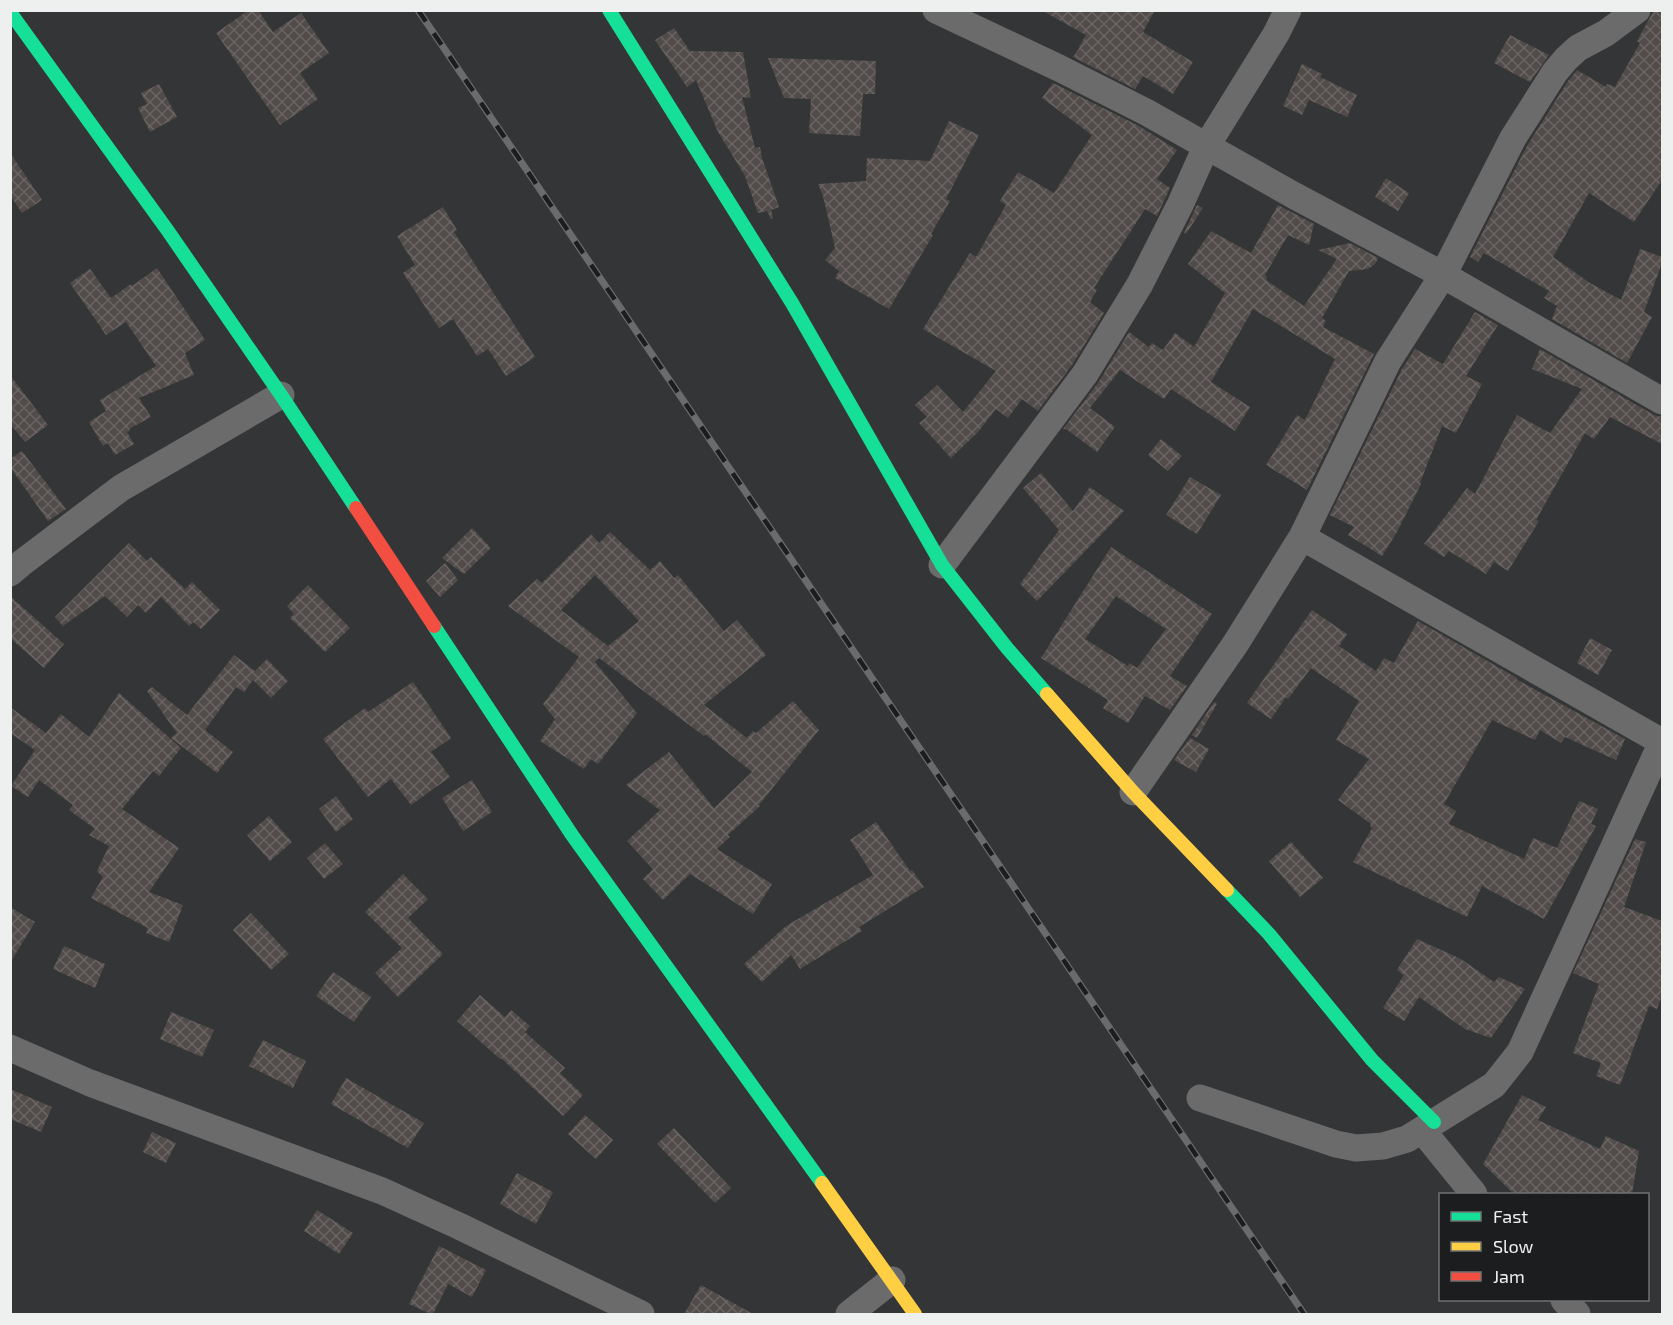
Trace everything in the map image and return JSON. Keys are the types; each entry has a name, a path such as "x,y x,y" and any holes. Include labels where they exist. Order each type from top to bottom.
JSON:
{"street":[{"path":"609,10 792,303 942,565 1007,648 1132,792 1269,934 1428,1126 1473,1193"},
{"path":"936,10 1126,102 1443,275 1662,401"},
{"path":"942,565 1085,374 1140,284 1206,147 1276,34 1288,10"},
{"path":"1132,792 1236,643 1302,537 1388,361 1443,275 1513,138 1555,72 1578,48 1606,33 1637,10"},
{"path":"10,12 168,231 281,395 572,835 915,1314"},
{"path":"10,573 121,488 281,395"},
{"path":"1200,1098 1319,1140 1356,1148 1383,1146 1407,1139 1494,1085 1520,1052 1662,742 1302,537"},
{"path":"10,1048 90,1083 382,1191 641,1314"},
{"path":"849,1314 892,1280"},
{"path":"1566,1301 1577,1314"}],"building":[{"path":"249,10 258,10 273,32 301,13 329,53 300,73 318,99 280,125 216,33"},
{"path":"1041,10 1155,10 1143,32 1193,62 1173,94 1143,76 1135,89 1073,57 1086,35"},
{"path":"1654,10 1662,10 1662,180 1634,222 1589,193 1553,257 1590,283 1621,300 1640,249 1662,257 1662,263 1644,312 1652,317 1627,363 1552,319 1557,306 1544,298 1549,291 1484,253 1478,262 1470,257 1527,146 1568,81 1577,70 1606,87 1607,84 1615,87 1640,43 1637,41"},
{"path":"674,28 690,51 743,52 751,98 742,97 755,148 760,147 779,207 771,210 773,218 771,219 767,211 758,213 745,176 718,132 696,80 687,87 655,40"},
{"path":"1510,35 1549,55 1530,82 1494,63"},
{"path":"768,58 876,61 875,94 863,94 860,136 809,133 811,99 784,98"},
{"path":"1302,64 1322,74 1320,77 1357,95 1347,117 1309,100 1302,115 1283,106"},
{"path":"1053,83 1139,126 1177,150 1157,179 1170,188 1157,216 1145,209 1094,288 1097,290 1090,302 1104,313 1072,365 1038,411 1022,399 1008,418 996,409 978,432 951,458 919,423 927,417 915,405 937,385 963,412 996,371 923,329 970,253 976,257 1006,205 1000,201 1018,172 1054,193 1092,135 1042,98"},
{"path":"159,84 177,117 150,132 138,108 147,104 141,93"},
{"path":"949,121 979,135 946,199 950,201 931,234 933,235 889,309 835,278 839,271 825,260 835,248 818,184 866,181 867,158 930,161"},
{"path":"10,153 42,200 22,213 10,195"},
{"path":"1386,178 1409,193 1398,211 1375,197"},
{"path":"1197,205 1203,208 1186,234 1184,233"},
{"path":"1278,205 1314,224 1309,245 1288,235 1265,275 1266,280 1304,306 1337,259 1318,250 1350,243 1378,258 1375,264 1368,269 1349,271 1322,318 1326,321 1323,327 1374,354 1307,490 1266,465 1297,415 1305,420 1335,359 1253,309 1211,382 1250,407 1235,431 1171,389 1164,399 1120,370 1090,408 1115,427 1097,452 1063,429 1098,383 1129,332 1149,347 1152,343 1163,350 1175,333 1194,347 1225,293 1188,264 1211,231 1251,253"},
{"path":"443,207 457,230 454,232 535,357 506,376 488,349 477,356 453,319 439,328 403,273 415,265 397,236"},
{"path":"157,268 205,340 185,353 194,375 139,398 151,417 129,429 130,431 127,432 134,444 115,455 108,443 103,446 89,422 106,411 100,400 156,366 126,322 106,335 70,283 90,269 111,298"},
{"path":"1475,312 1498,325 1466,376 1482,384 1456,433 1442,426 1421,484 1382,556 1348,535 1354,527 1330,515 1402,369 1415,349 1443,364"},
{"path":"1540,349 1654,415 1662,417 1662,444 1610,417 1594,439 1585,433 1536,520 1539,521 1508,571 1494,562 1486,574 1449,551 1444,557 1424,544 1467,488 1475,494 1517,415 1550,433 1582,389 1532,369"},
{"path":"10,375 48,425 25,442 10,424"},
{"path":"1161,439 1182,456 1168,471 1148,455"},
{"path":"22,451 66,509 48,521 10,467 10,459"},
{"path":"1041,473 1073,511 1090,487 1124,511 1037,601 1020,584 1059,530 1023,488"},
{"path":"1190,477 1221,495 1197,534 1166,515"},
{"path":"472,528 491,548 464,574 442,558"},
{"path":"610,532 650,570 660,561 674,578 678,575 724,631 737,620 766,655 704,705 747,738 793,701 819,730 760,806 728,835 730,837 717,849 772,884 753,914 690,874 663,900 643,879 653,869 627,841 660,810 626,785 669,752 714,808 752,772 705,734 704,736 599,658 595,662 637,713 598,764 591,759 584,769 540,741 555,719 543,704 579,657 508,606 537,579 542,583 591,534 599,543","holes":["595,575 639,621 608,646 561,610"]},
{"path":"129,543 147,561 151,557 185,589 192,582 220,610 201,629 193,622 189,626 161,597 146,613 138,605 127,617 105,596 63,626 55,617"},
{"path":"1111,547 1212,614 1170,676 1187,686 1170,710 1145,696 1128,723 1103,708 1108,700 1041,658","holes":["1116,596 1166,629 1137,668 1129,663 1128,666 1085,639"]},
{"path":"445,563 458,580 440,597 426,581"},
{"path":"308,585 350,628 325,652 290,618 294,614 287,606"},
{"path":"10,596 64,644 44,668 10,638"},
{"path":"1312,610 1347,634 1339,646 1376,671 1384,658 1394,663 1418,621 1516,679 1625,739 1616,760 1565,737 1561,743 1540,730 1535,740 1492,720 1444,804 1456,811 1449,824 1524,859 1533,838 1557,848 1579,801 1598,809 1591,824 1596,826 1544,919 1482,886 1467,917 1353,862 1372,828 1371,824 1338,800 1369,759 1336,740 1359,701 1311,668 1271,719 1247,703"},
{"path":"1590,638 1612,650 1598,675 1577,663"},
{"path":"234,655 255,671 267,659 288,681 271,698 253,680 244,692 236,687 205,730 233,752 217,773 171,738 177,733 147,691 152,687 187,715"},
{"path":"413,682 451,738 431,752 450,777 411,805 391,779 368,797 323,739 365,708 368,712"},
{"path":"119,693 181,748 159,776 153,771 122,809 179,848 149,892 183,905 169,942 146,933 148,928 91,898 103,877 97,871 109,846 89,835 95,829 69,810 73,805 39,780 28,797 11,786 35,750 10,733 10,707 46,733 61,714 89,737"},
{"path":"1214,702 1217,704 1197,738 1192,735"},
{"path":"1190,738 1209,749 1196,772 1174,760"},
{"path":"472,780 492,812 463,831 442,798"},
{"path":"336,796 353,819 336,832 319,809"},
{"path":"269,816 292,842 270,861 247,835"},
{"path":"876,822 924,887 859,927 862,931 800,969 791,955 762,982 744,964 786,926 873,875 850,840"},
{"path":"1635,839 1646,842 1624,907 1662,921 1662,995 1657,1009 1649,1006 1620,1085 1596,1076 1601,1063 1573,1053 1599,984 1573,973"},
{"path":"1291,842 1323,878 1300,897 1269,861"},
{"path":"325,843 343,864 324,879 307,858"},
{"path":"403,874 428,899 408,918 443,954 398,997 375,973 402,948 365,912"},
{"path":"10,907 35,922 10,963"},
{"path":"251,913 289,954 271,970 233,930"},
{"path":"1417,939 1461,959 1494,982 1499,977 1525,989 1491,1038 1465,1029 1419,997 1404,1021 1383,1008 1404,975 1397,970"},
{"path":"64,946 105,964 95,988 53,969"},
{"path":"333,972 371,997 354,1022 316,996"},
{"path":"480,995 505,1017 511,1010 530,1026 525,1032 565,1068 560,1073 583,1095 563,1116 501,1058 457,1021"},
{"path":"171,1012 214,1030 202,1057 160,1039"},
{"path":"263,1040 306,1061 293,1088 249,1066"},
{"path":"346,1078 424,1123 408,1148 331,1104"},
{"path":"10,1089 52,1107 41,1132 10,1119"},
{"path":"1522,1095 1546,1107 1538,1120 1600,1149 1606,1136 1639,1151 1632,1193 1513,1193 1483,1164"},
{"path":"585,1115 613,1140 596,1159 568,1134"},
{"path":"674,1128 731,1188 715,1203 657,1144"},
{"path":"152,1132 176,1143 166,1163 143,1152"},
{"path":"517,1173 553,1192 536,1224 500,1204"},
{"path":"317,1210 353,1233 339,1254 304,1231"},
{"path":"439,1246 486,1270 472,1297 448,1284 431,1314 409,1304"},
{"path":"701,1285 753,1314 684,1314"}],"railway":[{"path":"418,10 1304,1314"}],"traffic: fast":[{"path":"609,10 792,303 942,565 1007,648 1047,694"},
{"path":"10,12 168,231 356,508"},
{"path":"434,626 572,835 822,1183"},
{"path":"1227,890 1269,934 1372,1060 1434,1122"}],"traffic: slow":[{"path":"1047,694 1133,792 1227,890"},
{"path":"822,1183 915,1314"}],"traffic: jam":[{"path":"356,508 434,626"}]}
